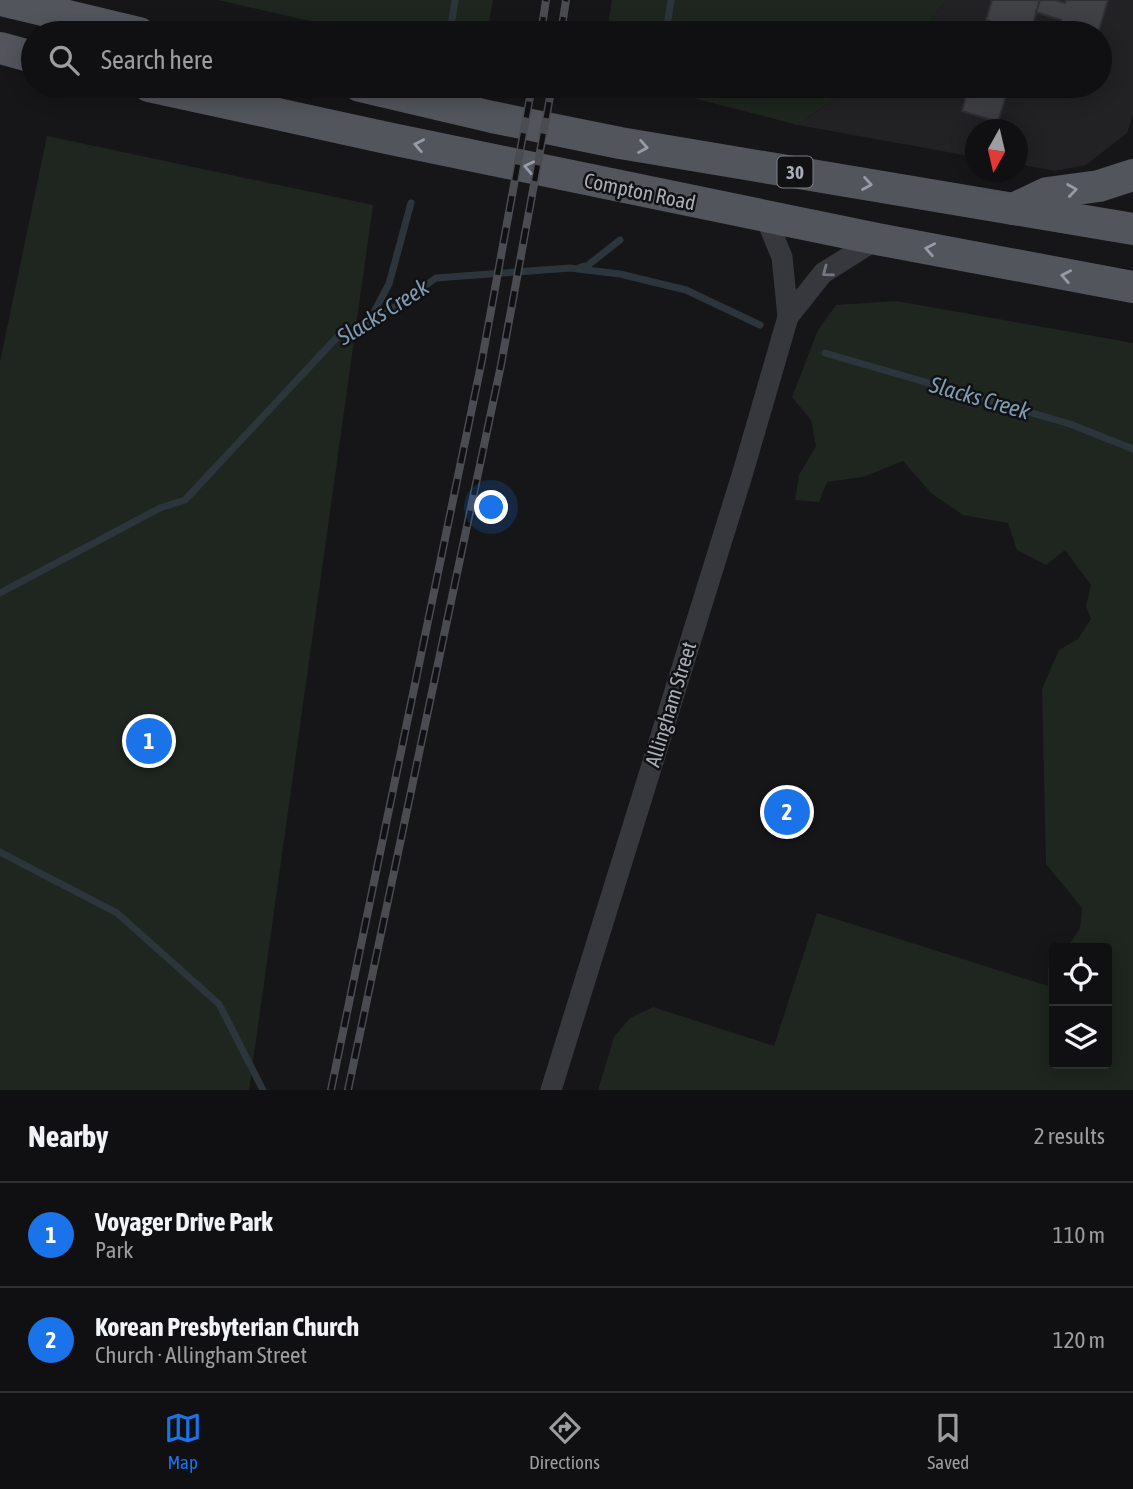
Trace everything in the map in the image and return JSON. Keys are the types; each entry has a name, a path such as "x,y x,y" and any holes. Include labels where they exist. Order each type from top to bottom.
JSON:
{"main road":[{"path":"1,0 91,21"},
{"path":"38,8 50,21"},
{"path":"0,48 21,54"},
{"name":"Compton Road","path":"204,98 877,239 1133,287"},
{"name":"Compton Road","path":"411,98 621,143 1133,229"},
{"path":"1013,209 1047,193 1099,186 1133,175"}],"street":[{"name":"Allingham Street","path":"551,1090 743,472 788,317 782,257 765,216"},
{"name":"Allingham Street","path":"788,317 823,273 877,239"}],"shaded area":[{"path":"218,0 493,0 489,21 310,21"},
{"path":"612,0 946,0 931,21 609,21"},
{"path":"946,0 1133,0 1133,114 1127,133 1086,165 1055,171 1028,166 1028,119 965,119 965,155 798,125 835,98 1112,98 1112,21 931,21"},
{"path":"693,98 835,98 798,125"},
{"path":"47,136 373,205 249,1090 0,1090 0,362"},
{"path":"896,301 1133,343 1133,1090 598,1090 614,1037 630,1018 653,1007 774,1046 817,913 1048,986 1049,967 1049,1069 1112,1069 1112,943 1070,943 1080,928 1082,908 1046,864 1042,689 1059,650 1078,639 1091,619 1086,606 1091,585 1065,550 1046,565 1017,550 1008,523 963,515 931,493 903,461 863,477 827,482 819,502 795,500 799,475 816,446 811,420 792,397 818,330 836,305"}],"building":[{"path":"992,0 1040,0 1034,21 986,20"},
{"path":"1040,0 1065,3 1066,0 1108,0 1102,21 1061,21 1036,12"},
{"path":"966,98 1005,98 999,119 988,119 962,111"}],"waterway":[{"path":"452,21 455,0"},
{"path":"668,21 671,0"},
{"path":"375,310 389,284 411,203"},
{"path":"581,267 587,266 620,240"},
{"name":"Slacks Creek","path":"0,593 160,508 185,500 341,333 369,325 436,278 570,268 620,274 686,290 760,325"},
{"name":"Slacks Creek","path":"825,353 1070,424 1133,449"},
{"path":"0,852 117,913 219,1004 263,1090"}],"railway":[{"path":"543,21 546,0"},
{"path":"563,21 566,0"},
{"path":"331,1090 482,360 530,98"},
{"path":"348,1090 501,365 550,98"}],"place":[{"name":"Voyager Drive Park","path":"149,741"},
{"name":"Korean Presbyterian Church","path":"787,812"}]}
